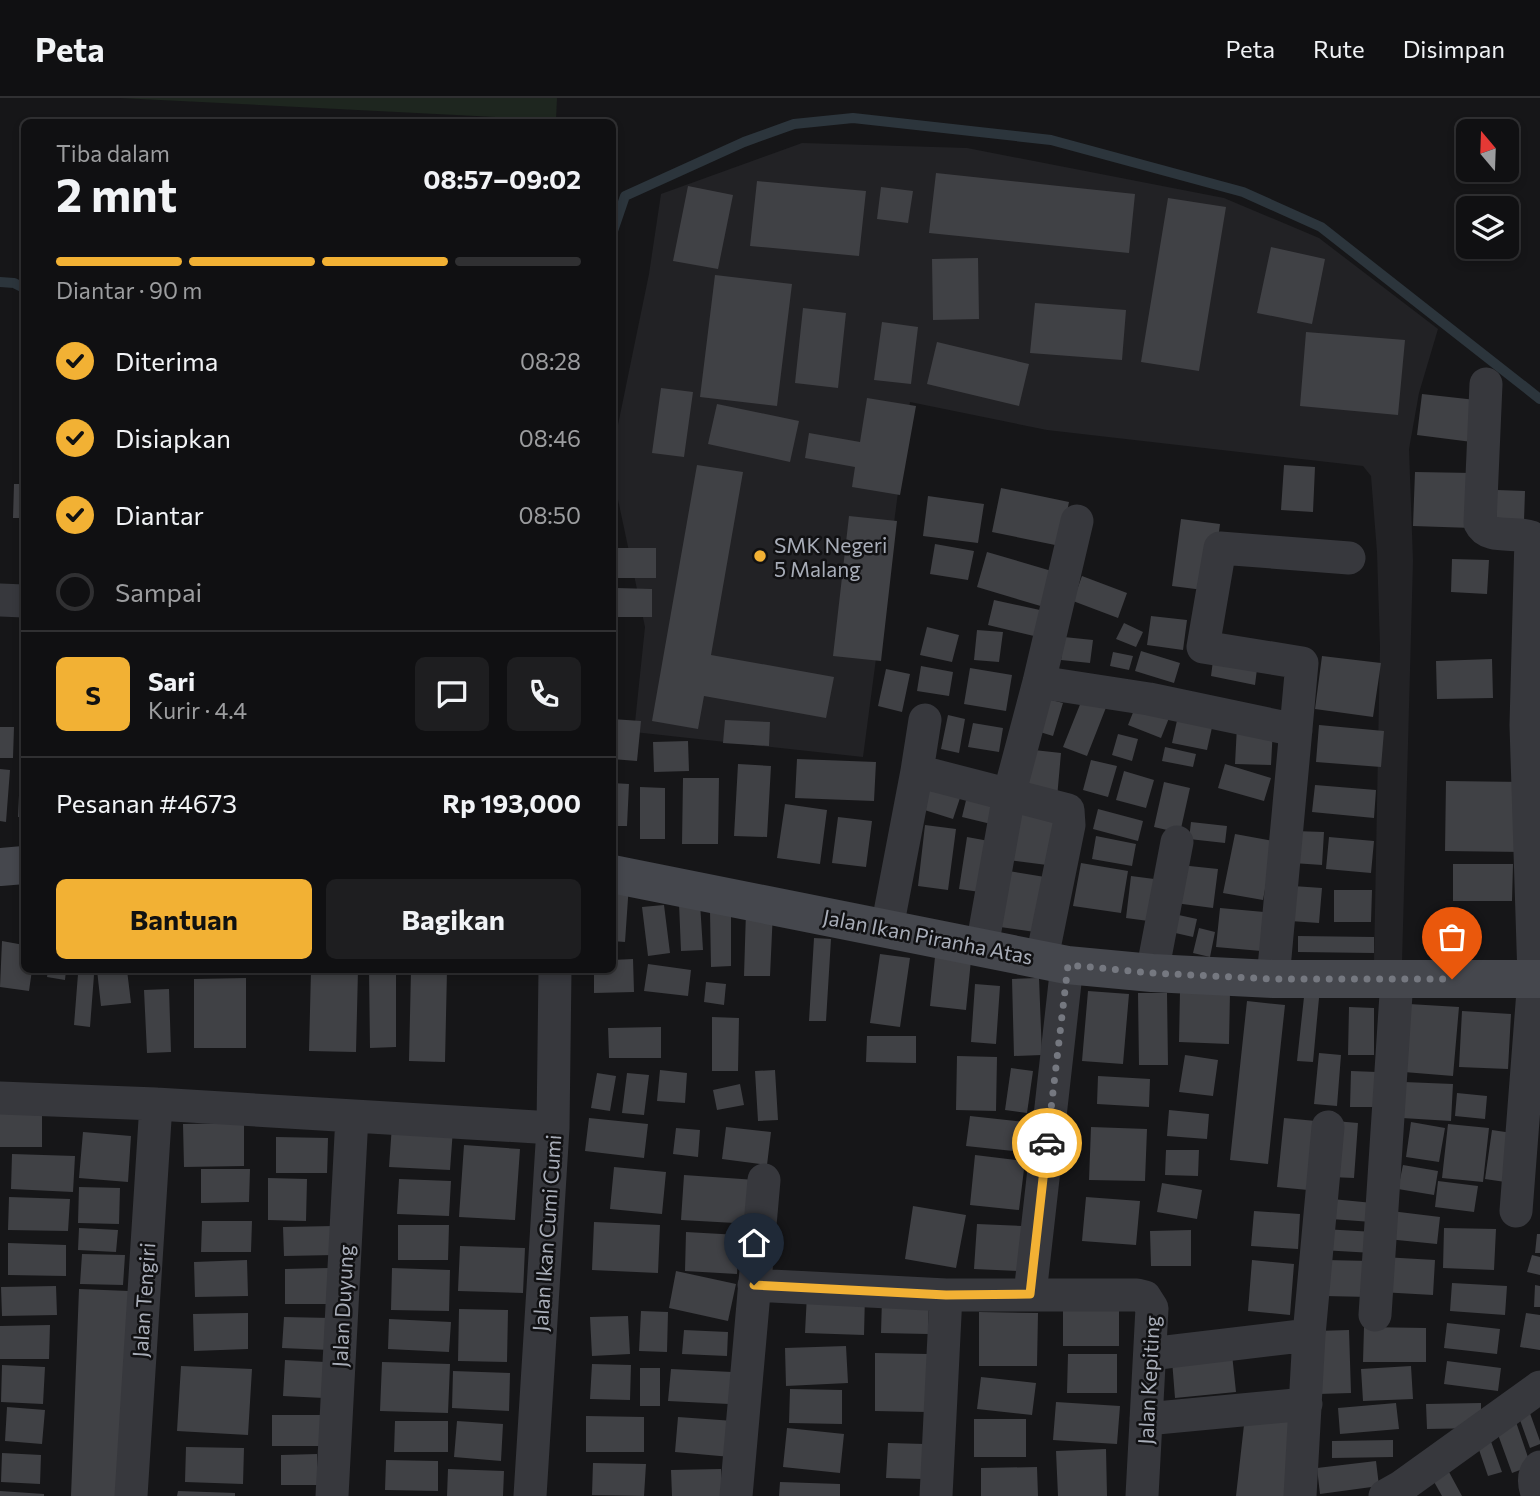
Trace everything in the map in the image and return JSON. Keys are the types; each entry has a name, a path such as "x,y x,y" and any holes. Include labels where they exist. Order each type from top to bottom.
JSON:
{"street":[{"path":"1486,384 1480,523 1483,529 1490,533 1521,533 1531,537 1526,725 1537,978 1516,1211"},
{"path":"982,947 1009,795 1077,521"},
{"path":"1273,979 1302,663 1203,647 1220,548 1349,558"},
{"path":"0,600 21,601"},
{"path":"1039,682 1149,699 1296,730"},
{"path":"887,928 925,720"},
{"path":"917,771 1065,809 1070,814 1055,961 1030,1294"},
{"path":"1152,973 1177,842"},
{"path":"0,867 21,866"},
{"name":"Jalan Ikan Piranha Atas","path":"616,875 1055,961 1152,973 1273,979 1537,978"},
{"name":"Jalan Ikan Cumi Cumi","path":"530,1496 553,1128 555,973"},
{"path":"1376,1315 1397,979"},
{"path":"0,1098 156,1104 553,1128"},
{"name":"Jalan Tengiri","path":"131,1496 156,1104"},
{"name":"Jalan Duyung","path":"331,1496 352,1116"},
{"path":"1300,1496 1309,1335 1328,1127"},
{"path":"736,1496 764,1180"},
{"name":"Jalan Kepiting","path":"754,1285 946,1295 1145,1297 1152,1308 1142,1496"},
{"path":"936,1496 946,1295"},
{"path":"1150,1354 1309,1335"},
{"path":"1385,1496 1540,1387"},
{"path":"1146,1419 1306,1404"},
{"path":"1538,1496 1534,1481 1540,1467"}],"shaded area":[{"path":"120,98 557,98 556,119"},
{"name":"SMK Negeri 5 Malang","path":"802,143 967,148 1224,198 1319,238 1438,329 1419,393 1409,449 1413,561 1402,963 1374,962 1380,647 1371,476 1363,466 1047,430 910,402 863,757 634,732 645,627 616,490 616,434 649,274 661,194"}],"building":[{"path":"936,173 1135,194 1129,253 929,233"},
{"path":"757,181 866,191 859,256 750,246"},
{"path":"688,186 733,195 718,269 673,261"},
{"path":"881,187 913,191 908,223 877,219"},
{"path":"1168,198 1226,207 1199,371 1141,362"},
{"path":"1271,247 1325,259 1312,324 1257,313"},
{"path":"978,258 979,319 933,320 932,259"},
{"path":"715,275 792,284 777,406 700,397"},
{"path":"1035,303 1126,310 1122,360 1030,353"},
{"path":"803,308 846,313 838,388 795,383"},
{"path":"882,322 918,327 911,384 874,380"},
{"path":"1306,332 1405,340 1398,415 1300,406"},
{"path":"937,342 1029,364 1019,406 927,384"},
{"path":"661,388 693,392 684,457 652,453"},
{"path":"1422,394 1476,400 1472,442 1417,435"},
{"path":"867,398 916,406 900,495 852,487 855,467 805,458 809,433 860,442"},
{"path":"717,404 799,421 790,462 708,444"},
{"path":"697,465 743,472 711,655 834,677 826,718 704,696 698,729 652,721"},
{"path":"1284,465 1315,467 1313,512 1281,510"},
{"path":"1415,472 1473,473 1472,528 1413,526"},
{"path":"14,484 21,484 21,518 13,518"},
{"path":"1001,488 1069,502 1060,546 992,532"},
{"path":"1497,490 1525,491 1524,521 1496,520"},
{"path":"928,496 984,504 978,543 923,536"},
{"path":"849,516 897,521 881,661 833,656"},
{"path":"1181,519 1220,524 1211,591 1172,586"},
{"path":"935,544 974,551 968,580 930,574"},
{"path":"616,548 656,548 656,578 616,578"},
{"path":"987,552 1055,572 1044,607 977,587"},
{"path":"1452,559 1489,560 1487,594 1451,592"},
{"path":"1082,576 1127,593 1118,618 1073,601"},
{"path":"616,588 652,589 652,617 616,617"},
{"path":"994,600 1040,610 1034,636 988,625"},
{"path":"1151,616 1187,620 1183,650 1147,645"},
{"path":"1124,623 1143,632 1136,647 1116,639"},
{"path":"927,627 959,635 952,662 920,655"},
{"path":"977,630 1003,632 999,662 974,660"},
{"path":"1064,637 1093,640 1090,663 1061,660"},
{"path":"1141,651 1180,663 1174,683 1135,671"},
{"path":"1113,652 1133,656 1129,670 1110,666"},
{"path":"1214,653 1258,661 1255,685 1211,676"},
{"path":"1322,656 1381,663 1373,717 1315,709"},
{"path":"1492,659 1493,698 1437,699 1436,661"},
{"path":"921,666 953,672 949,696 917,691"},
{"path":"970,668 1012,675 1006,711 964,704"},
{"path":"886,669 910,674 902,712 878,706"},
{"path":"1040,697 1063,703 1053,736 1030,729"},
{"path":"1083,697 1107,705 1087,756 1063,747"},
{"path":"1136,705 1169,718 1161,738 1128,725"},
{"path":"948,715 965,719 959,753 941,749"},
{"path":"1178,716 1213,723 1207,750 1172,743"},
{"path":"616,719 641,721 637,761 616,759"},
{"path":"725,720 770,722 769,746 723,743"},
{"path":"973,723 1003,728 999,752 968,747"},
{"path":"1319,725 1384,731 1381,767 1316,762"},
{"path":"1237,726 1273,728 1271,765 1235,764"},
{"path":"0,727 14,727 13,758 0,758"},
{"path":"1118,734 1138,739 1132,761 1112,755"},
{"path":"688,741 689,771 654,772 653,742"},
{"path":"1165,747 1196,754 1193,767 1162,761"},
{"path":"1025,749 1061,753 1057,798 1021,795"},
{"path":"21,751 21,817 18,817"},
{"path":"797,759 876,762 874,801 795,798"},
{"path":"1091,760 1117,766 1108,797 1083,790"},
{"path":"738,764 771,766 767,837 734,836"},
{"path":"1225,764 1271,778 1264,801 1218,788"},
{"path":"0,769 10,770 6,822 0,821"},
{"path":"1124,771 1154,780 1146,808 1116,800"},
{"path":"683,778 719,778 718,844 682,844"},
{"path":"923,780 962,792 953,819 915,807"},
{"path":"1446,781 1525,782 1524,852 1445,851"},
{"path":"1164,782 1190,788 1180,833 1154,827"},
{"path":"616,783 629,784 627,826 616,826"},
{"path":"1315,785 1376,790 1374,818 1312,812"},
{"path":"640,787 665,788 665,839 640,839"},
{"path":"968,792 997,799 991,824 962,817"},
{"path":"785,804 827,810 820,864 777,858"},
{"path":"1098,809 1143,821 1138,841 1093,829"},
{"path":"1014,813 1054,819 1047,865 1008,860"},
{"path":"838,817 872,821 866,867 832,863"},
{"path":"1191,822 1227,826 1225,843 1189,839"},
{"path":"925,825 956,829 948,890 918,886"},
{"path":"1294,831 1324,832 1322,865 1293,863"},
{"path":"1235,834 1274,841 1263,900 1223,893"},
{"path":"1096,836 1136,844 1132,866 1092,859"},
{"path":"967,837 989,841 980,892 959,889"},
{"path":"1329,837 1374,841 1371,873 1326,869"},
{"path":"1081,863 1128,871 1121,913 1073,906"},
{"path":"1453,864 1513,864 1512,901 1453,901"},
{"path":"1180,865 1218,869 1213,908 1175,903"},
{"path":"1002,870 1051,878 1042,933 993,926"},
{"path":"1131,876 1162,880 1156,922 1126,918"},
{"path":"616,883 629,884 625,942 616,941"},
{"path":"1293,886 1322,888 1319,923 1290,921"},
{"path":"1334,890 1372,890 1371,922 1334,922"},
{"path":"679,903 700,903 703,950 681,951"},
{"path":"664,905 670,953 648,956 642,907"},
{"path":"1220,908 1264,912 1261,951 1216,947"},
{"path":"710,911 731,911 731,966 711,967"},
{"path":"746,911 773,911 770,976 744,976"},
{"path":"1174,914 1197,919 1193,937 1171,932"},
{"path":"1199,928 1215,932 1210,957 1193,953"},
{"path":"1298,936 1374,937 1374,953 1298,952"},
{"path":"814,938 831,939 826,1021 809,1021"},
{"path":"2,941 21,944 21,973 32,973 29,991 0,987"},
{"path":"880,954 910,958 900,1027 870,1023"},
{"path":"935,957 971,960 966,1010 930,1006"},
{"path":"633,959 634,992 594,993 594,973 616,973 616,960"},
{"path":"648,964 691,970 688,996 644,991"},
{"path":"48,973 66,973 65,980 47,977"},
{"path":"97,973 127,973 131,1003 101,1006"},
{"path":"311,973 358,973 356,1052 309,1051"},
{"path":"369,973 396,973 396,1047 370,1048"},
{"path":"411,973 447,973 445,1062 409,1061"},
{"path":"78,974 94,975 90,1027 74,1025"},
{"path":"246,978 246,1048 194,1048 194,979"},
{"path":"1039,978 1042,1055 1014,1056 1012,979"},
{"path":"706,982 726,984 724,1005 704,1002"},
{"path":"975,984 1000,986 996,1044 971,1042"},
{"path":"169,989 171,1052 147,1053 144,990"},
{"path":"1088,991 1129,994 1123,1064 1082,1061"},
{"path":"1180,991 1230,992 1229,1044 1179,1042"},
{"path":"1138,993 1167,993 1168,1065 1139,1065"},
{"path":"1304,997 1319,998 1313,1062 1297,1061"},
{"path":"1247,1001 1285,1005 1268,1164 1230,1160"},
{"path":"1409,1004 1459,1007 1453,1076 1404,1072"},
{"path":"1349,1007 1374,1008 1374,1055 1348,1055"},
{"path":"1462,1011 1511,1014 1508,1069 1459,1067"},
{"path":"712,1017 739,1018 738,1071 712,1071"},
{"path":"661,1027 661,1058 609,1058 608,1028"},
{"path":"867,1036 916,1036 916,1063 866,1062"},
{"path":"1319,1053 1341,1055 1337,1106 1314,1104"},
{"path":"1185,1055 1218,1060 1213,1096 1179,1092"},
{"path":"957,1056 997,1057 996,1111 956,1110"},
{"path":"1011,1068 1033,1071 1027,1113 1005,1110"},
{"path":"660,1070 687,1073 685,1103 657,1101"},
{"path":"775,1070 778,1120 758,1121 755,1071"},
{"path":"1351,1071 1377,1072 1376,1107 1350,1107"},
{"path":"597,1073 616,1076 610,1111 591,1108"},
{"path":"627,1073 649,1075 644,1115 622,1113"},
{"path":"1098,1076 1150,1079 1149,1107 1097,1104"},
{"path":"1404,1082 1453,1084 1451,1121 1402,1118"},
{"path":"740,1084 744,1105 717,1110 713,1090"},
{"path":"1457,1093 1487,1096 1485,1119 1455,1116"},
{"path":"1169,1110 1209,1114 1207,1139 1167,1136"},
{"path":"0,1113 42,1113 42,1147 0,1147"},
{"path":"970,1116 1026,1122 1023,1152 966,1146"},
{"path":"589,1118 648,1124 644,1158 585,1151"},
{"path":"1284,1118 1316,1121 1308,1190 1277,1187"},
{"path":"1335,1121 1358,1123 1354,1178 1331,1177"},
{"path":"1411,1122 1445,1128 1439,1162 1406,1157"},
{"path":"244,1123 244,1166 184,1167 183,1124"},
{"path":"1448,1124 1489,1128 1483,1182 1442,1178"},
{"path":"392,1125 453,1129 450,1170 389,1167"},
{"path":"726,1127 771,1132 767,1165 722,1159"},
{"path":"1091,1127 1147,1129 1145,1181 1089,1180"},
{"path":"676,1128 700,1130 698,1157 673,1154"},
{"path":"1492,1130 1519,1134 1512,1183 1485,1179"},
{"path":"83,1132 131,1136 128,1182 79,1178"},
{"path":"276,1137 328,1138 327,1173 276,1173"},
{"path":"464,1145 520,1149 515,1220 459,1217"},
{"path":"1166,1150 1199,1150 1198,1176 1165,1175"},
{"path":"12,1154 75,1156 73,1192 11,1189"},
{"path":"975,1155 1025,1161 1019,1210 970,1205"},
{"path":"1403,1165 1438,1171 1434,1195 1398,1189"},
{"path":"614,1167 666,1172 662,1214 610,1209"},
{"path":"201,1169 250,1169 249,1202 201,1203"},
{"path":"684,1175 756,1180 753,1224 681,1220"},
{"path":"268,1178 307,1179 306,1221 268,1220"},
{"path":"399,1179 451,1181 449,1216 397,1214"},
{"path":"1438,1181 1478,1186 1474,1212 1435,1207"},
{"path":"1162,1183 1202,1190 1197,1219 1157,1212"},
{"path":"79,1187 120,1188 119,1224 78,1223"},
{"path":"9,1197 70,1199 68,1231 8,1230"},
{"path":"1086,1197 1140,1201 1136,1245 1082,1241"},
{"path":"1332,1199 1373,1203 1372,1222 1331,1219"},
{"path":"913,1206 966,1215 956,1268 905,1259"},
{"path":"1254,1211 1300,1214 1298,1249 1251,1246"},
{"path":"1391,1211 1440,1217 1437,1244 1387,1239"},
{"path":"202,1221 252,1221 251,1252 201,1252"},
{"path":"594,1222 660,1225 658,1273 592,1270"},
{"path":"977,1224 1022,1226 1019,1271 974,1269"},
{"path":"398,1225 449,1225 448,1260 398,1260"},
{"path":"334,1226 335,1255 284,1256 283,1227"},
{"path":"79,1228 118,1230 116,1252 78,1250"},
{"path":"1444,1228 1496,1229 1494,1270 1443,1268"},
{"path":"1323,1229 1375,1232 1373,1253 1321,1250"},
{"path":"1191,1230 1191,1266 1151,1266 1150,1231"},
{"path":"686,1232 739,1235 737,1274 685,1271"},
{"path":"1537,1234 1540,1234 1540,1253 1535,1253"},
{"path":"8,1243 66,1245 66,1276 8,1275"},
{"path":"460,1246 525,1248 523,1293 458,1291"},
{"path":"82,1254 125,1255 123,1285 80,1284"},
{"path":"1532,1255 1540,1257 1540,1275 1527,1272"},
{"path":"1383,1257 1435,1260 1433,1295 1380,1292"},
{"path":"247,1260 248,1296 195,1297 194,1262"},
{"path":"1252,1260 1294,1264 1290,1315 1248,1311"},
{"path":"1325,1260 1371,1261 1370,1297 1324,1296"},
{"path":"329,1268 329,1304 285,1304 285,1269"},
{"path":"392,1268 450,1270 449,1311 391,1310"},
{"path":"676,1271 736,1284 728,1321 669,1308"},
{"path":"1452,1283 1507,1286 1505,1315 1450,1311"},
{"path":"1535,1285 1540,1286 1540,1307 1534,1307"},
{"path":"56,1286 57,1315 2,1316 1,1287"},
{"path":"79,1289 129,1291 121,1496 71,1496"},
{"path":"807,1294 865,1295 864,1335 805,1333"},
{"path":"882,1298 929,1300 928,1334 881,1333"},
{"path":"1063,1302 1119,1302 1119,1346 1063,1346"},
{"path":"459,1309 508,1310 507,1362 458,1361"},
{"path":"641,1311 668,1312 667,1352 639,1351"},
{"path":"979,1312 1038,1313 1037,1366 979,1366"},
{"path":"248,1313 248,1349 194,1351 193,1314"},
{"path":"1526,1313 1540,1315 1540,1350 1520,1347"},
{"path":"628,1316 630,1354 592,1356 590,1317"},
{"path":"284,1317 331,1318 330,1350 282,1348"},
{"path":"389,1319 451,1322 449,1352 388,1349"},
{"path":"1447,1323 1500,1329 1497,1354 1444,1348"},
{"path":"50,1325 49,1359 0,1359 0,1326"},
{"path":"1364,1327 1426,1328 1426,1362 1363,1362"},
{"path":"684,1330 728,1332 727,1356 682,1354"},
{"path":"1349,1330 1351,1393 1318,1394 1316,1331"},
{"path":"846,1346 848,1383 786,1386 785,1348"},
{"path":"875,1353 928,1354 927,1412 875,1411"},
{"path":"1068,1354 1117,1354 1117,1393 1067,1393"},
{"path":"1232,1354 1236,1392 1175,1398 1172,1360"},
{"path":"285,1360 325,1362 324,1398 283,1396"},
{"path":"1447,1361 1501,1368 1498,1391 1444,1384"},
{"path":"382,1362 450,1364 448,1413 380,1411"},
{"path":"592,1364 631,1365 630,1400 590,1399"},
{"path":"2,1365 45,1367 43,1404 1,1402"},
{"path":"181,1366 252,1369 248,1435 177,1431"},
{"path":"1411,1366 1413,1399 1363,1401 1361,1369"},
{"path":"640,1368 660,1368 660,1406 640,1406"},
{"path":"671,1369 732,1372 729,1404 668,1401"},
{"path":"453,1371 510,1373 509,1411 452,1408"},
{"path":"981,1377 1036,1383 1032,1415 977,1409"},
{"path":"790,1389 842,1390 842,1424 789,1423"},
{"path":"1056,1402 1120,1406 1117,1444 1053,1440"},
{"path":"1396,1403 1399,1429 1340,1434 1338,1408"},
{"path":"1481,1403 1481,1428 1427,1429 1426,1404"},
{"path":"1527,1405 1540,1441 1540,1444 1530,1448 1516,1409"},
{"path":"7,1407 45,1410 42,1444 5,1441"},
{"path":"272,1415 322,1415 322,1446 272,1446"},
{"path":"586,1416 644,1417 644,1452 586,1452"},
{"path":"1245,1416 1294,1422 1285,1496 1236,1496"},
{"path":"678,1417 734,1421 731,1457 675,1452"},
{"path":"974,1419 1026,1419 1026,1457 974,1457"},
{"path":"395,1421 448,1421 448,1452 394,1452"},
{"path":"457,1421 503,1424 501,1461 454,1457"},
{"path":"1516,1422 1531,1466 1512,1473 1496,1429"},
{"path":"787,1428 844,1434 840,1473 783,1467"},
{"path":"1489,1436 1502,1472 1488,1476 1476,1441"},
{"path":"1393,1440 1393,1457 1332,1458 1332,1441"},
{"path":"888,1443 925,1444 924,1479 886,1478"},
{"path":"186,1447 244,1448 243,1484 185,1482"},
{"path":"1106,1449 1107,1496 1058,1496 1056,1451"},
{"path":"2,1453 41,1455 40,1484 1,1482"},
{"path":"317,1454 317,1485 281,1485 281,1455"},
{"path":"386,1460 438,1461 438,1491 385,1490"},
{"path":"1376,1461 1379,1486 1320,1494 1317,1468"},
{"path":"593,1463 646,1464 644,1496 592,1495"},
{"path":"1037,1467 1038,1496 981,1496 981,1468"},
{"path":"448,1469 504,1471 503,1496 447,1496"},
{"path":"721,1469 722,1496 672,1496 671,1470"},
{"path":"1449,1472 1462,1496 1442,1496 1433,1480"},
{"path":"780,1482 840,1484 840,1496 779,1496"},
{"path":"0,1491 44,1494 44,1496 0,1496"},
{"path":"178,1491 235,1493 235,1496 177,1496"}],"waterway":[{"path":"616,222 625,196 744,142 794,124 853,118 1051,140 1243,192 1321,227 1540,399"},
{"path":"0,282 21,286"}],"way so far":[{"path":"1047,1143 1068,965 1152,973 1273,979 1452,979"}],"place":[{"name":"SMK Negeri 5 Malang","path":"760,556"}],"route":[{"path":"754,1285 946,1295 1030,1294 1047,1143"}]}
